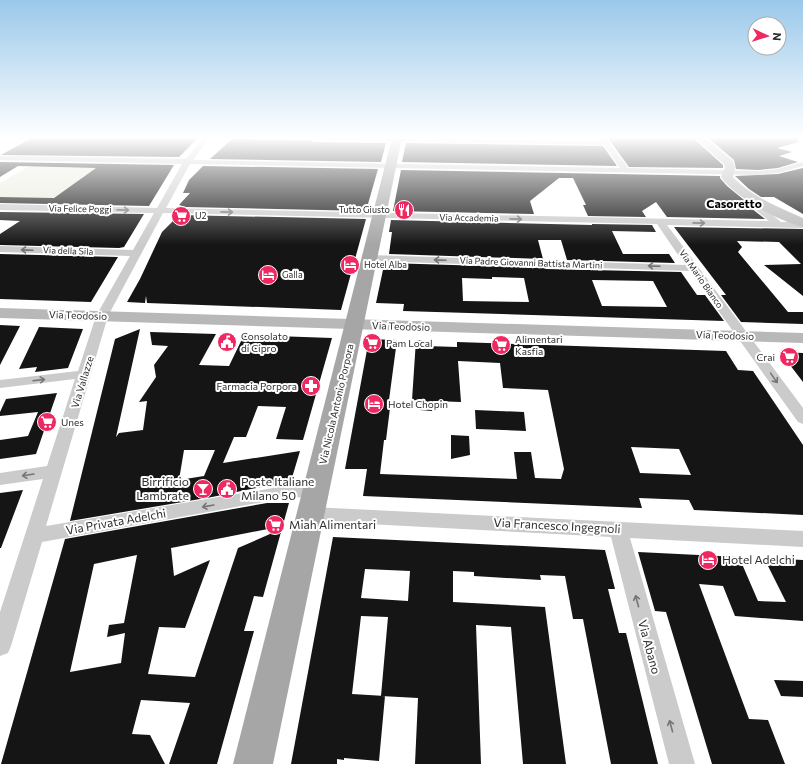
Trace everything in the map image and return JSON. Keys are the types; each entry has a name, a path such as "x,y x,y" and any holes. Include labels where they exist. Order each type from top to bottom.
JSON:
{"main road":[{"name":"Via Nicola Antonio Porpora","path":"253,764 389,174"}],"street":[{"name":"Via Vallazze","path":"0,644 102,316 181,174"},
{"path":"727,174 726,175 728,178 752,198 803,224"},
{"path":"752,198 754,203 778,225"},
{"name":"Via Felice Poggi","path":"0,207 160,211"},
{"name":"Via Accademia","path":"160,211 778,225 803,224"},
{"name":"Via Mario Bianco","path":"660,222 803,419"},
{"name":"Via della Sila","path":"0,249 136,253"},
{"name":"Via Padre Giovanni Battista Martini","path":"370,258 692,268"},
{"name":"Via Teodosio","path":"0,313 803,338"},
{"path":"0,384 85,374"},
{"path":"0,479 55,471"},
{"name":"Via Privata Adelchi","path":"34,536 291,491 313,503"},
{"name":"Via Francesco Ingegnoli","path":"313,503 618,529 803,538"},
{"name":"Via Abano","path":"618,529 682,764"}],"green space":[{"path":"16,174 88,174 54,198 0,197 0,183"}],"building":[{"path":"88,174 169,174 149,206 0,203 0,197 54,198"},
{"path":"195,174 377,174 366,211 186,207 179,205 190,193 183,193 189,180"},
{"path":"400,174 595,174 720,176 727,186 765,219 667,217 656,202 642,211 646,217 588,216 583,205 586,205 573,178 559,178 530,201 534,214 393,211"},
{"path":"803,174 803,214 774,197 761,197 749,189 735,176"},
{"path":"0,212 144,214 124,247 119,248 0,245 0,234 20,221 0,220"},
{"path":"179,215 366,219 341,310 147,303 146,296 145,303 127,302 140,279 162,232"},
{"path":"391,220 652,225 656,232 612,231 623,254 669,254 675,263 567,260 561,240 538,240 543,259 389,254 392,232 389,232"},
{"path":"674,227 803,229 803,296 764,265 801,264 779,242 737,241 742,247 738,252 788,312 803,312 803,324 741,322 721,295 726,295"},
{"path":"0,254 118,257 91,302 0,299"},
{"path":"387,263 681,272 697,295 705,295 724,321 403,311 404,304 376,303 384,265 387,265","holes":["492,277 524,278 529,302 463,301 462,278 492,279","592,280 653,281 667,307 602,306"]},
{"path":"0,325 20,326 0,365"},
{"path":"39,327 83,329 68,368 35,372 37,367 19,369"},
{"path":"140,329 116,437 119,433 143,430 147,401 139,402 156,377 154,365 168,346 152,345 150,332 216,334 199,365 229,366 244,335 332,338 303,440 276,439 286,407 258,406 246,437 234,437 223,463 300,451 291,481 212,497 70,521 115,339","holes":["184,450 215,450 204,476 179,480"]},
{"path":"369,339 397,340 389,400 391,400 386,440 384,440 380,474 517,479 514,452 531,452 535,478 561,479 564,469 548,390 503,388 500,363 458,361 461,402 433,401 432,411 420,410 421,401 412,400 416,340 426,341 426,346 457,347 457,342 726,351 738,370 753,371 803,445 803,515 694,510 689,500 639,498 642,508 363,496 367,469 345,469","holes":["631,447 679,449 691,475 640,473"]},
{"path":"780,352 803,353 803,382"},
{"path":"57,393 36,454 0,459 0,440 28,436 38,412 0,416 0,412 6,399"},
{"path":"475,410 524,412 526,431 476,429"},
{"path":"451,435 469,436 470,455 451,459"},
{"path":"23,490 1,548 0,548 0,493"},
{"path":"267,503 289,503 263,597 254,596 244,631 254,631 217,764 169,764 190,703 141,700 132,734 150,735 165,764 1,764 65,539","holes":["268,529 270,534 238,548 195,677 148,674 159,627 185,628 210,560 174,576 171,548","137,555 124,623 109,625 107,637 125,633 121,663 70,672 94,564"]},
{"path":"333,537 605,550 615,589 608,589 619,633 626,633 658,764 611,764 583,619 573,619 565,576 540,575 541,580 474,576 474,572 453,571 453,602 545,607 566,764 523,764 511,627 476,625 481,764 415,764 418,698 385,696 379,761 344,758 344,760 337,759 337,764 291,764","holes":["365,569 410,571 408,601 361,598","361,616 388,617 381,696 352,694"]},
{"path":"638,552 739,557 758,601 786,602 764,558 803,560 803,621 735,616 723,586 699,584 749,719 768,720 785,764 712,764 666,612 655,611"},
{"path":"774,680 803,681 803,697 781,696"}],"place":[{"name":"Tutto Giusto","path":"404,210"},
{"name":"U2","path":"181,216"},
{"name":"Hotel Alba","path":"350,265"},
{"name":"Galla","path":"268,275"},
{"name":"Consolato di Cipro","path":"227,342"},
{"name":"Pam Local","path":"372,343"},
{"name":"Alimentari Kasfia","path":"501,345"},
{"name":"Crai","path":"789,357"},
{"name":"Farmacia Porpora","path":"311,386"},
{"name":"Hotel Chopin","path":"374,404"},
{"name":"Unes","path":"47,422"},
{"name":"Birrificio Lambrate","path":"203,489"},
{"name":"Poste Italiane Milano 50","path":"227,489"},
{"name":"Miah Alimentari","path":"275,525"},
{"name":"Hotel Adelchi","path":"708,560"}],"district":[{"name":"Casoretto","path":"734,204"}]}
